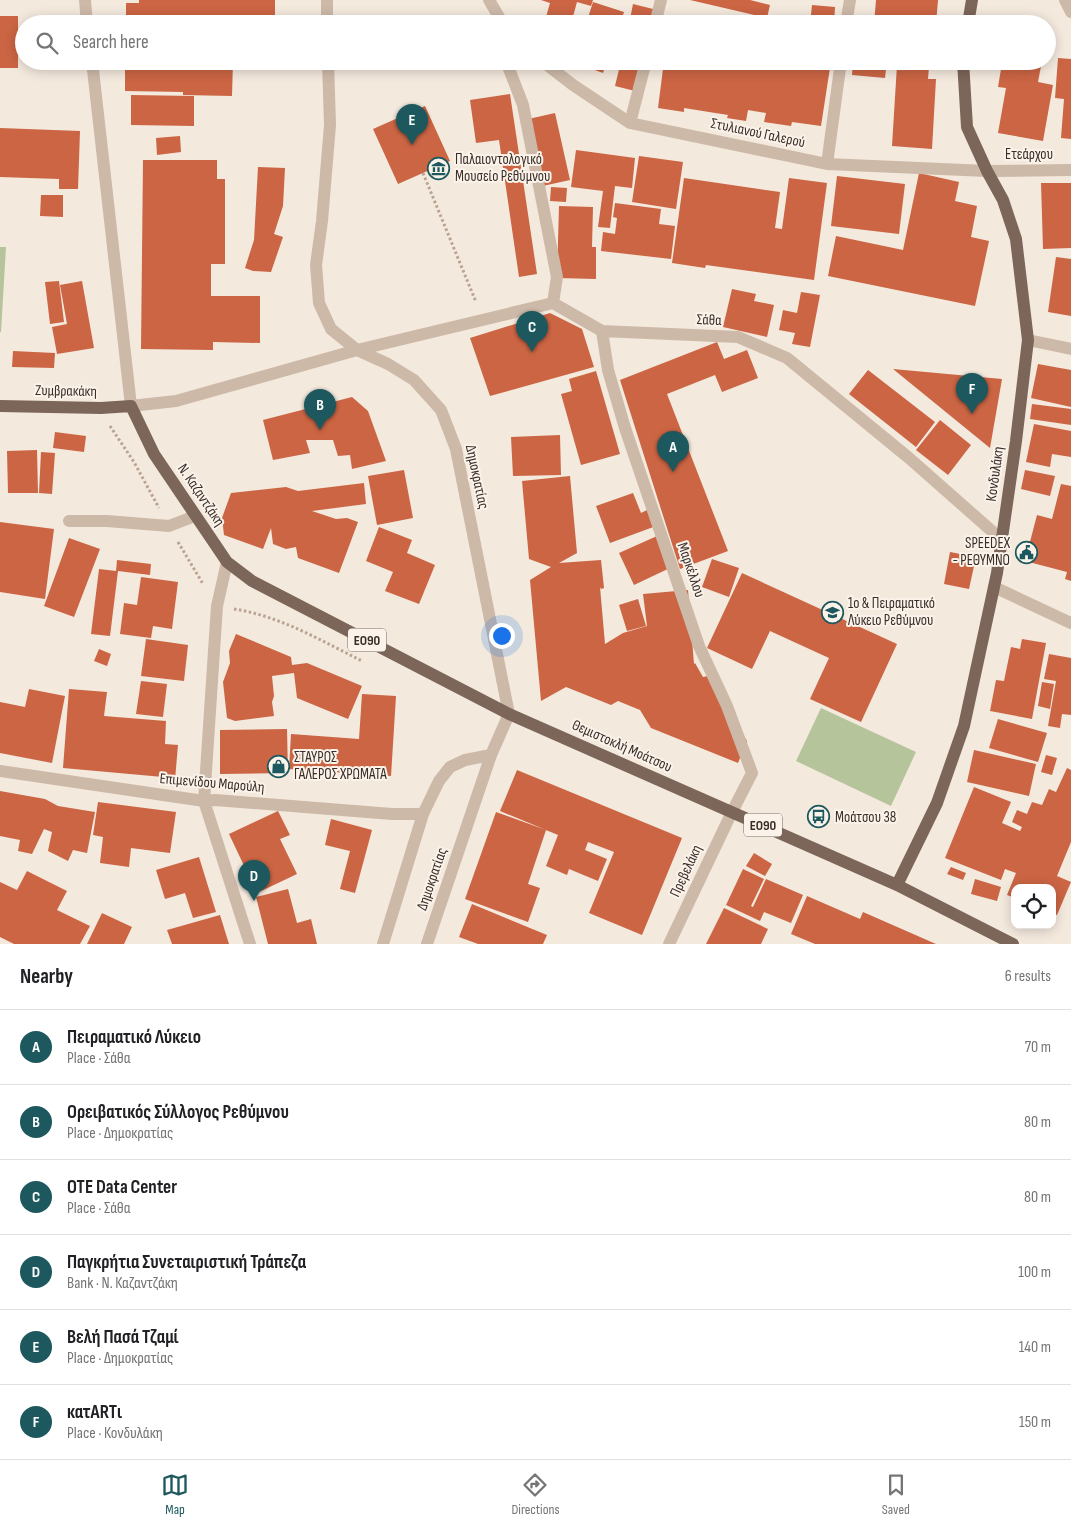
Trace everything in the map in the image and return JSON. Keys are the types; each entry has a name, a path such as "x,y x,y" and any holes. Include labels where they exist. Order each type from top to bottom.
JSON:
{"main road":[{"path":"970,15 972,0"},
{"name":"Κονδυλάκη","path":"898,885 937,803 964,726 994,587 1002,540 1028,340 1016,239 1003,200 987,171 967,127 964,70"},
{"name":"Ζυμβρακάκη","path":"0,406 101,408 131,406"},
{"name":"Ν. Καζαντζάκη","path":"131,406 154,454 227,562"},
{"name":"Θεμιστοκλή Μοάτσου","path":"227,562 252,581 509,714 898,885 1012,944"}],"street":[{"path":"85,0 86,15"},
{"path":"327,0 327,15"},
{"path":"489,0 498,15"},
{"path":"657,15 661,0"},
{"path":"848,15 850,0"},
{"path":"1064,0 1071,12"},
{"name":"Ν. Καζαντζάκη","path":"93,70 131,406"},
{"name":"Δημοκρατίας","path":"328,70 330,124 322,221 316,265 320,303 331,329 357,350 388,364 414,380 441,410 456,449 509,714 492,756 427,944"},
{"path":"131,406 176,401 357,350 553,303 557,277 523,105 509,70"},
{"name":"Στυλιανού Γαλερού","path":"554,70 630,123 827,164 987,171"},
{"path":"630,123 644,70"},
{"path":"827,164 840,70"},
{"name":"Ετεάρχου","path":"987,171 1071,170"},
{"name":"Σάθα","path":"553,303 602,331 738,337 787,358 909,458 1002,540"},
{"name":"Μαρκέλλου","path":"602,331 608,370 625,428 699,646 728,706 752,773 732,812"},
{"path":"1028,340 1071,349"},
{"path":"69,521 107,521 169,526 195,516"},
{"path":"227,562 217,606 204,801 250,944"},
{"path":"994,587 1071,623"},
{"path":"382,944 423,814 439,781 450,767 465,760 492,756"},
{"name":"Επιμενίδου Μαρούλη","path":"0,771 204,801 215,800 392,814 423,814"},
{"name":"Πρεβελάκη","path":"669,944 732,812"}],"path":[{"path":"423,173 483,319"}],"green space":[{"path":"0,247 6,247 1,332 0,332"},
{"path":"821,708 916,752 891,806 796,761"}],"building":[{"path":"139,0 275,0 275,15 126,15 126,3 139,3"},
{"path":"541,0 593,0 591,6 577,2 573,15 547,15 550,3"},
{"path":"690,0 750,0 770,5 768,15 754,15"},
{"path":"876,0 938,0 937,15 875,15"},
{"path":"593,2 624,12 623,15 589,15"},
{"path":"633,4 657,10 656,15 631,15"},
{"path":"812,5 835,7 835,15 811,15"},
{"path":"0,16 15,16 15,68 0,68"},
{"path":"1058,58 1071,59 1071,139 1061,138 1064,99 1055,98"},
{"path":"125,70 233,70 232,96 183,95 183,92 125,91"},
{"path":"619,70 644,70 639,92 615,86"},
{"path":"663,70 830,70 821,126 792,122 791,126 764,122 766,113 748,110 746,121 727,118 728,115 684,108 684,112 658,108"},
{"path":"852,70 886,70 885,78 852,75"},
{"path":"897,70 929,70 928,79 936,79 932,149 892,146"},
{"path":"1001,70 1040,70 1038,82 1053,85 1043,141 998,133 1006,88 998,87"},
{"path":"510,94 537,274 519,277 499,140 476,143 470,100"},
{"path":"131,95 194,96 194,126 131,125"},
{"path":"425,106 450,161 398,184 373,129"},
{"path":"555,113 570,180 538,187 524,120"},
{"path":"0,128 80,131 78,189 59,189 59,179 0,177"},
{"path":"180,136 181,152 157,155 156,138"},
{"path":"576,150 635,158 632,188 615,186 610,228 598,227 603,191 571,187"},
{"path":"639,156 683,162 676,209 632,202"},
{"path":"143,160 217,160 217,179 225,179 225,264 211,264 211,296 260,296 260,343 213,342 213,350 141,349"},
{"path":"258,167 285,168 283,206 274,234 283,237 271,272 253,271 245,268 254,240"},
{"path":"919,173 959,182 955,201 977,206 971,237 989,241 975,306 828,276 836,236 903,250"},
{"path":"837,176 905,184 899,234 831,226"},
{"path":"684,178 780,192 775,228 782,229 789,178 827,183 814,280 706,265 705,268 672,263"},
{"path":"1041,183 1071,183 1071,248 1043,249"},
{"path":"551,187 567,188 566,202 550,201"},
{"path":"41,195 63,195 63,217 40,216"},
{"path":"615,203 661,209 659,224 675,226 671,259 601,251 603,232 615,234 617,218 613,217"},
{"path":"559,206 593,207 592,247 596,247 596,279 557,278"},
{"path":"1056,257 1071,259 1071,316 1048,312"},
{"path":"59,281 64,322 50,324 45,282"},
{"path":"82,281 94,348 57,354 52,327 67,324 60,285"},
{"path":"732,289 756,294 754,301 774,305 767,337 723,327"},
{"path":"801,292 820,295 810,347 792,344 795,333 779,330 783,310 797,313"},
{"path":"550,313 582,329 594,367 490,396 470,338"},
{"path":"717,342 724,359 747,350 758,378 722,392 715,375 667,394 728,551 680,569 620,380"},
{"path":"13,351 55,353 54,368 12,367"},
{"path":"1038,364 1071,370 1071,407 1031,398"},
{"path":"893,369 1002,379 990,448"},
{"path":"868,370 935,422 916,447 849,394"},
{"path":"596,371 620,454 581,465 561,394 572,391 569,379"},
{"path":"352,397 368,411 386,461 352,469 350,455 338,456 333,440 306,440 310,453 273,460 263,420"},
{"path":"1032,404 1071,409 1071,425 1030,419"},
{"path":"940,420 971,445 948,475 916,450"},
{"path":"1034,424 1071,431 1071,457 1052,454 1050,467 1026,462"},
{"path":"55,432 86,436 84,452 53,448"},
{"path":"560,435 561,475 513,476 511,437"},
{"path":"37,450 38,493 8,493 7,451"},
{"path":"41,452 55,453 52,494 39,493"},
{"path":"404,470 413,518 377,525 368,476"},
{"path":"1025,470 1055,476 1050,496 1021,489"},
{"path":"570,476 577,553 559,563 601,560 604,588 601,589 600,587 605,644 623,633 647,626 643,594 688,590 694,664 703,677 708,676 747,741 738,763 651,728 640,710 618,701 611,705 566,687 541,701 530,580 551,567 529,559 522,481"},
{"path":"364,483 366,504 312,511 336,519 347,518 358,522 339,573 298,558 296,547 286,549 273,544 271,528 263,549 224,535 222,518 231,493 286,487 298,491"},
{"path":"1061,484 1071,486 1071,581 1065,579 1067,572 1025,561 1037,515 1052,519"},
{"path":"633,493 641,513 649,509 656,526 610,543 596,506"},
{"path":"0,522 54,529 45,599 0,592"},
{"path":"379,527 412,540 407,553 435,565 419,604 385,591 393,572 366,561"},
{"path":"657,536 672,567 634,585 619,553"},
{"path":"69,538 100,549 74,617 44,606"},
{"path":"950,552 976,557 969,589 944,584"},
{"path":"712,559 739,568 729,597 702,587"},
{"path":"117,560 151,564 150,575 118,571 110,636 91,634 99,569 116,571"},
{"path":"742,573 897,644 861,722 810,699 829,658 770,631 752,669 707,648"},
{"path":"141,577 178,582 172,629 153,626 151,638 120,634 124,603 137,605"},
{"path":"638,599 646,626 627,631 619,605"},
{"path":"236,634 291,657 292,665 307,663 362,686 348,719 297,698 294,673 272,676 274,716 235,721 227,718 223,682 230,663 229,651"},
{"path":"146,639 188,645 184,681 141,676"},
{"path":"1022,639 1046,643 1032,719 990,711 996,680 1004,681 1011,647 1020,649"},
{"path":"99,649 111,654 107,666 94,661"},
{"path":"1049,654 1071,658 1071,715 1062,714 1060,728 1048,726 1056,681 1044,679"},
{"path":"141,681 167,684 163,717 136,714"},
{"path":"1042,682 1054,684 1050,709 1038,706"},
{"path":"29,689 65,696 52,763 0,753 0,702 25,707"},
{"path":"69,689 107,692 104,716 166,721 165,744 178,745 175,780 163,777 63,768"},
{"path":"362,694 396,696 391,776 289,769 291,734 359,739"},
{"path":"998,719 1047,733 1038,762 989,748"},
{"path":"287,729 288,773 220,774 220,730"},
{"path":"974,750 1036,764 1029,796 967,782"},
{"path":"1046,755 1057,758 1052,775 1041,772"},
{"path":"1067,768 1071,770 1071,842 1057,876 1071,882 1057,915 1056,884 1012,884 1016,873 1005,869 1001,880 945,858 974,787 1011,802 1002,823 1020,831 1022,827 1012,822 1017,810 1027,814 1032,802 1042,805 1049,789 1056,792"},
{"path":"517,770 682,838 642,935 589,913 614,852 588,842 585,850 607,859 598,881 569,869 567,875 546,866 558,835 500,811"},
{"path":"0,791 45,799 58,806 95,812 87,853 73,850 68,861 48,851 52,832 44,829 32,854 18,851 20,840 0,836"},
{"path":"98,802 176,812 170,853 131,848 129,867 100,863 103,837 93,835"},
{"path":"278,811 290,835 280,839 297,874 257,893 229,834"},
{"path":"496,812 546,830 528,884 540,888 528,922 465,899"},
{"path":"331,819 372,830 355,893 340,889 350,851 325,845"},
{"path":"754,853 772,864 765,876 746,866"},
{"path":"199,857 216,912 193,918 185,893 165,899 156,870"},
{"path":"951,867 966,873 963,880 947,874"},
{"path":"743,869 764,879 751,906 753,907 766,879 803,895 791,923 764,912 760,921 726,905"},
{"path":"27,871 67,891 57,910 90,926 80,944 14,944 0,937 0,882 17,890"},
{"path":"975,879 1001,887 997,901 971,894"},
{"path":"1011,885 1011,896 1007,895"},
{"path":"288,889 297,923 311,919 317,944 268,944 256,897"},
{"path":"807,896 860,919 863,912 936,944 815,944 791,934"},
{"path":"472,904 547,935 543,944 478,944 459,937"},
{"path":"724,908 768,929 761,944 706,944"},
{"path":"102,913 132,927 124,944 87,944"},
{"path":"220,915 229,944 172,944 167,930"}],"place":[{"name":"Βελή Πασά Τζαμί","path":"412,145"},
{"name":"Παλαιοντολογικό Μουσείο Ρεθύμνου","path":"439,168"},
{"name":"OTE Data Center","path":"532,352"},
{"name":"κατARTι","path":"972,414"},
{"name":"Ορειβατικός Σύλλογος Ρεθύμνου","path":"320,430"},
{"name":"Πειραματικό Λύκειο","path":"673,472"},
{"name":"SPEEDEX - ΡΕΘΥΜΝΟ","path":"1026,552"},
{"name":"1ο & Πειραματικό Λύκειο Ρεθύμνου","path":"832,612"},
{"name":"ΣΤΑΥΡΟΣ ΓΑΛΕΡΟΣ ΧΡΩΜΑΤΑ","path":"278,766"},
{"name":"Μοάτσου 38","path":"819,817"},
{"name":"Παγκρήτια Συνεταιριστική Τράπεζα","path":"254,901"}]}
